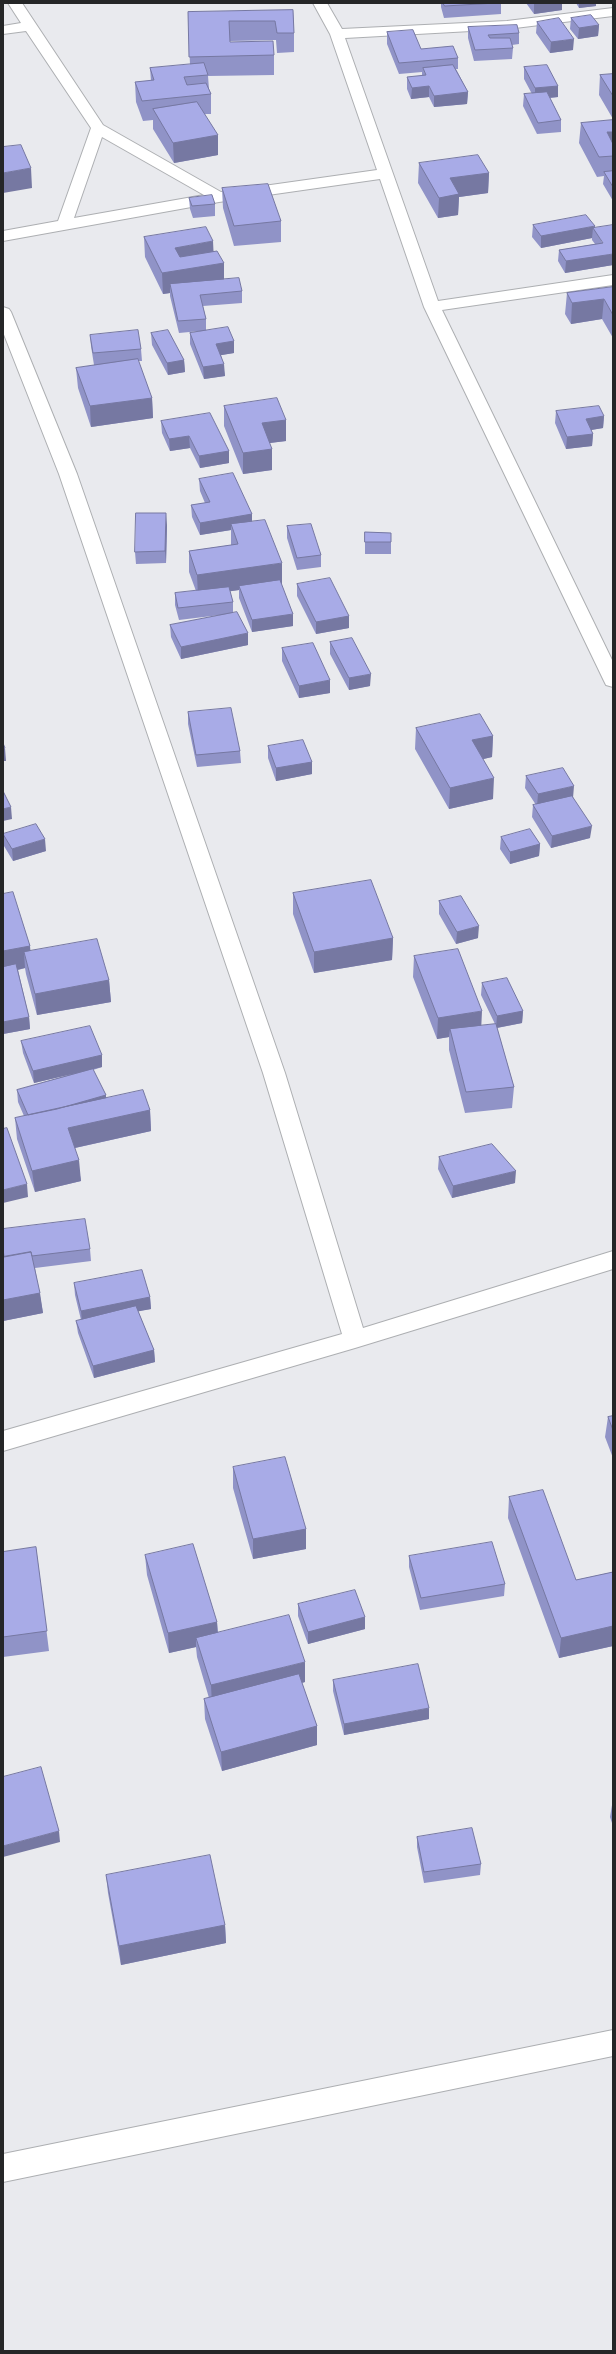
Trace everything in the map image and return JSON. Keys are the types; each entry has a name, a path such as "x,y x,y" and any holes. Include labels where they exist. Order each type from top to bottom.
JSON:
{"street":[{"path":"15,3 28,26 98,128 219,197"},
{"path":"320,3 337,34 387,173 432,307 613,680"},
{"path":"337,34 508,25 613,12"},
{"path":"3,30 28,26"},
{"path":"64,226 98,128"},
{"path":"3,236 219,197 387,173"},
{"path":"432,307 613,280"},
{"path":"3,312 68,474 274,1073 355,1339"},
{"path":"3,1441 355,1339 613,1260"},
{"path":"3,2168 613,2042"}],"building":[{"path":"443,3 496,3 445,6"},
{"path":"293,10 294,33 277,33 275,21 229,21 230,42 273,41 274,55 189,57 188,12"},
{"path":"591,15 599,25 579,28 571,18"},
{"path":"559,18 574,39 551,42 537,22"},
{"path":"517,25 519,33 488,35 490,38 510,38 513,48 475,50 468,27"},
{"path":"413,30 421,49 453,46 458,58 399,63 387,32"},
{"path":"204,63 208,75 184,77 187,85 206,83 211,94 142,101 135,82 154,80 150,68"},
{"path":"453,65 468,92 434,96 429,86 412,88 407,77 426,75 423,68"},
{"path":"547,65 558,86 535,88 524,67"},
{"path":"613,74 613,96 600,75"},
{"path":"547,92 561,120 538,123 524,94"},
{"path":"197,102 218,135 173,143 153,109"},
{"path":"613,120 613,132 607,132 613,144 613,156 599,157 581,123"},
{"path":"21,145 31,168 3,173 3,147"},
{"path":"478,155 489,173 450,178 459,194 439,198 419,163"},
{"path":"613,171 613,187 604,172"},
{"path":"268,184 281,221 234,226 222,188"},
{"path":"212,195 215,204 192,206 189,198"},
{"path":"586,215 595,226 541,236 533,225"},
{"path":"613,225 613,254 566,261 559,250 603,243 593,228"},
{"path":"206,227 213,241 175,248 180,257 217,251 224,263 162,273 144,237"},
{"path":"239,278 242,291 200,295 206,319 178,321 170,284"},
{"path":"613,287 613,315 604,299 572,303 567,293"},
{"path":"228,327 234,341 216,344 224,364 203,367 190,333"},
{"path":"138,330 141,349 93,353 90,335"},
{"path":"168,330 184,360 167,363 151,333"},
{"path":"138,359 152,398 90,406 76,368"},
{"path":"277,398 286,420 262,423 272,449 243,453 224,406"},
{"path":"599,406 604,416 586,419 593,434 567,437 556,411"},
{"path":"210,413 229,451 199,456 189,436 169,439 161,421"},
{"path":"233,473 252,514 200,523 191,505 210,502 199,479"},
{"path":"136,513 166,513 165,551 135,552"},
{"path":"265,520 282,563 197,575 189,551 238,544 231,524"},
{"path":"311,524 321,555 297,558 287,526"},
{"path":"365,532 391,533 391,542 365,542"},
{"path":"330,578 349,616 316,622 297,584"},
{"path":"280,580 293,614 252,620 239,586"},
{"path":"229,587 233,602 178,608 175,593"},
{"path":"237,612 248,633 181,647 170,625"},
{"path":"352,638 371,674 349,678 330,642"},
{"path":"313,643 330,680 299,686 282,648"},
{"path":"231,708 240,751 196,755 188,712"},
{"path":"480,714 493,736 472,740 494,778 450,788 416,728"},
{"path":"303,740 312,762 276,768 268,746"},
{"path":"563,768 574,786 538,794 526,776"},
{"path":"3,791 11,807 3,809"},
{"path":"572,796 592,826 552,836 533,805"},
{"path":"36,824 45,839 12,849 3,834"},
{"path":"530,829 540,844 510,852 501,837"},
{"path":"371,880 393,938 314,952 293,893"},
{"path":"13,892 30,946 3,951 3,894"},
{"path":"461,896 479,926 457,932 439,901"},
{"path":"97,939 109,980 35,994 24,952"},
{"path":"458,949 482,1011 438,1018 414,956"},
{"path":"16,964 29,1017 3,1022 3,967"},
{"path":"507,978 523,1011 497,1016 482,983"},
{"path":"496,1024 514,1087 466,1092 450,1029"},
{"path":"90,1026 102,1055 33,1071 21,1041"},
{"path":"93,1069 106,1095 57,1109 28,1115 17,1090"},
{"path":"143,1090 150,1110 68,1128 79,1160 32,1171 15,1118"},
{"path":"7,1128 27,1184 3,1190 3,1129"},
{"path":"492,1144 516,1171 453,1186 439,1157"},
{"path":"85,1219 90,1249 32,1256 31,1252 4,1257 3,1229"},
{"path":"31,1252 40,1293 3,1300 3,1257"},
{"path":"142,1270 150,1297 81,1311 74,1283"},
{"path":"136,1306 154,1350 93,1366 76,1321"},
{"path":"613,1416 613,1430 608,1417"},
{"path":"285,1457 306,1529 253,1539 233,1467"},
{"path":"543,1490 576,1580 613,1572 613,1626 561,1638 509,1497"},
{"path":"492,1542 505,1584 421,1598 409,1556"},
{"path":"193,1544 217,1622 168,1633 145,1555"},
{"path":"36,1547 47,1631 3,1637 3,1552"},
{"path":"355,1590 365,1617 308,1632 298,1604"},
{"path":"289,1615 305,1662 211,1685 196,1638"},
{"path":"418,1664 429,1708 344,1724 333,1680"},
{"path":"299,1674 317,1726 221,1752 204,1699"},
{"path":"41,1767 59,1831 3,1846 3,1777"},
{"path":"472,1828 481,1864 424,1872 417,1837"},
{"path":"210,1855 225,1925 119,1946 106,1875"}]}
